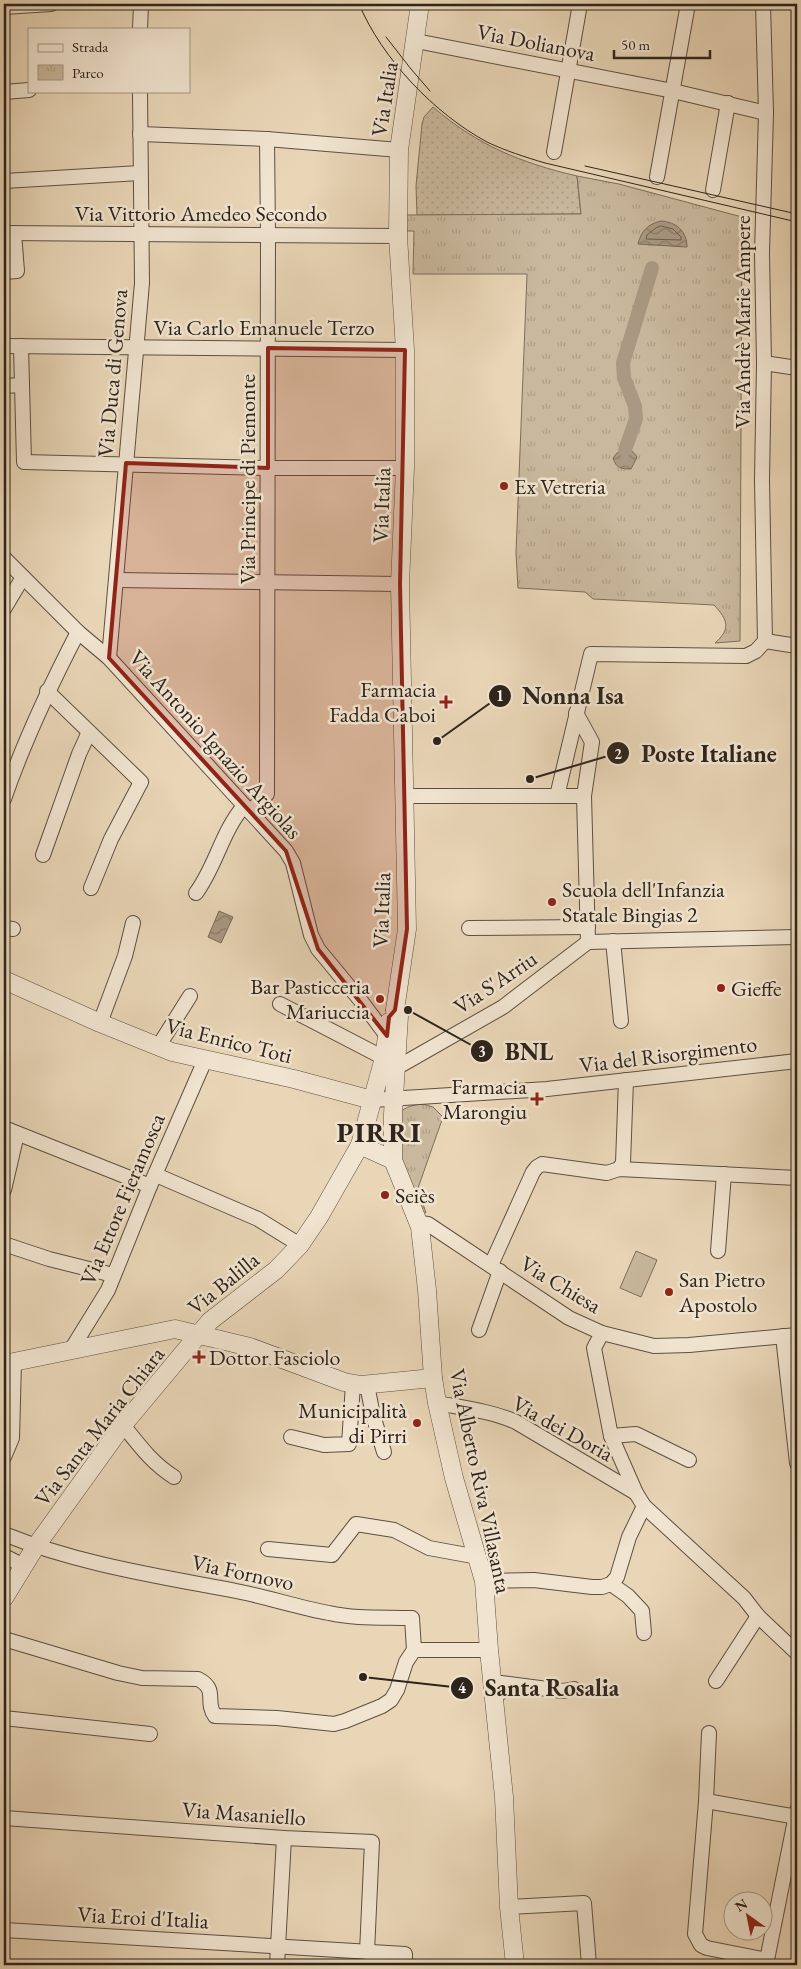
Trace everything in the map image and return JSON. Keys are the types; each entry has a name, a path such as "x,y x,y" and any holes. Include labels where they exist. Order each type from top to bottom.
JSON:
{"street":[{"path":"4,7 52,4"},
{"path":"140,4 140,28"},
{"name":"Via Italia","path":"396,1010 407,929 400,584 405,468 405,350 398,236 399,150 420,4"},
{"path":"554,152 580,4"},
{"path":"657,177 688,4"},
{"name":"Via Andrè Marie Ampere","path":"763,4 766,113 762,272 764,363 762,480 764,641"},
{"name":"Via Dolianova","path":"416,41 673,91 766,113"},
{"path":"4,92 28,90"},
{"name":"Via Duca di Genova","path":"109,658 142,283 140,92"},
{"path":"713,190 728,103"},
{"path":"140,134 267,139 399,150"},
{"name":"Via Principe di Piemonte","path":"196,893 204,882 217,856 234,817 267,794 267,139"},
{"path":"4,181 140,173"},
{"path":"4,272 17,271 9,233"},
{"name":"Via Vittorio Amedeo Secondo","path":"9,233 398,236"},
{"name":"Via Carlo Emanuele Terzo","path":"4,346 405,350"},
{"path":"21,346 24,462 126,463 268,468 405,468"},
{"path":"764,363 797,368"},
{"path":"4,386 22,385"},
{"name":"Via Antonio Ignazio Argiolas","path":"4,558 78,632 109,658 286,852 293,863 311,935 318,949 361,1001 386,1036"},
{"path":"4,609 22,577"},
{"path":"117,580 400,584"},
{"path":"4,799 20,754 47,691 78,632"},
{"path":"557,796 591,654 746,656 756,650 764,641 797,646"},
{"path":"47,691 141,782 111,839 91,888"},
{"path":"576,713 592,742 584,796 588,942 797,937"},
{"path":"43,854 79,754 90,732"},
{"path":"404,796 584,796"},
{"path":"100,1023 125,956 133,923"},
{"path":"469,928 588,927"},
{"path":"613,941 621,1021"},
{"name":"Via S'Arriu","path":"390,1063 509,1004 588,942"},
{"name":"Via Enrico Toti","path":"4,980 100,1023 172,1052 372,1100 394,1100"},
{"path":"158,1046 190,996"},
{"path":"280,1004 390,1063"},
{"path":"358,1150 393,1160 394,1100 386,1036 389,1017 396,1010 399,1016 390,1063"},
{"name":"Via Ettore Fieramosca","path":"71,1350 108,1290 205,1060"},
{"name":"Via del Risorgimento","path":"394,1100 547,1089 797,1061"},
{"name":"Via Balilla","path":"9,1363 175,1328 199,1334 210,1321 276,1270 300,1245 319,1217 358,1150 372,1100 390,1063"},
{"path":"619,1169 623,1163 626,1080"},
{"path":"4,1190 10,1131 153,1180 258,1219 300,1245"},
{"name":"Via Alberto Riva Villasanta","path":"393,1160 419,1222 427,1290 433,1378 437,1403 454,1478 484,1580 504,1797 509,1907 515,1965"},
{"path":"479,1330 495,1268 537,1167 542,1164 607,1173 619,1169 797,1178"},
{"path":"718,1251 724,1174"},
{"name":"Via Chiesa","path":"419,1222 428,1224 569,1318 602,1333 594,1348 611,1436 636,1493 644,1506 744,1598 758,1616 797,1653"},
{"path":"4,1244 49,1259 113,1275"},
{"path":"602,1333 654,1346 689,1345 790,1336 797,1463"},
{"path":"199,1334 250,1348 344,1382 360,1384 433,1378"},
{"name":"Via Santa Maria Chiara","path":"4,1598 36,1546 123,1425 199,1334"},
{"path":"4,1457 12,1438 9,1363"},
{"path":"291,1437 324,1445 349,1444 360,1384"},
{"path":"360,1384 373,1415 384,1452"},
{"name":"Via dei Doria","path":"437,1403 479,1410 516,1422 636,1493"},
{"path":"123,1425 150,1458 160,1468 174,1476"},
{"path":"611,1436 636,1434 689,1460"},
{"path":"484,1580 534,1580 592,1587 602,1587 611,1584 617,1577 629,1537 644,1506"},
{"path":"268,1549 332,1555 356,1524 394,1530 429,1548 478,1557"},
{"path":"4,1534 36,1546"},
{"name":"Via Fornovo","path":"36,1546 103,1565 239,1591 329,1613 352,1617 412,1618 414,1650"},
{"path":"4,1556 24,1566"},
{"path":"611,1584 647,1611 644,1633"},
{"path":"716,1681 758,1616"},
{"path":"4,1639 118,1673 142,1678 198,1679 206,1683 210,1689 210,1709 215,1716 277,1718 334,1724 382,1706 391,1700 397,1690 406,1662 414,1650 489,1650"},
{"path":"494,1692 500,1693 501,1683 563,1691 574,1689"},
{"path":"4,1718 150,1734"},
{"path":"706,1801 797,1814 766,1963 707,1948 701,1944 695,1934 710,1733"},
{"name":"Via Masaniello","path":"4,1818 284,1838 372,1842 367,1952"},
{"path":"277,1965 284,1838"},
{"path":"509,1907 584,1903 589,1965"},
{"name":"Via Eroi d'Italia","path":"4,1930 406,1954 405,1965"}],"highlighted area":[{"path":"268,348 405,350 400,584 407,929 395,1010 389,1017 387,1036 318,949 286,851 109,658 126,463 268,468"}],"green space":[{"path":"433,107 466,132 501,151 537,165 577,176 581,214 417,215 416,186 422,124 424,117"},
{"path":"577,176 619,184 742,217 740,641 715,643 724,633 726,624 714,605 593,599 585,592 518,588 516,553 527,274 413,274 414,231 405,231 404,215 581,214"},
{"path":"423,1104 433,1107 443,1117 418,1188 426,1213 419,1209 400,1160 399,1113 410,1106"},
{"path":"636,1251 657,1260 641,1297 620,1288"}],"water":[{"path":"661,221 671,223 680,228 685,236 687,247 638,244 641,235 646,229 652,224"},
{"path":"625,450 632,451 637,457 631,469 619,467 613,458 617,453"},
{"path":"219,911 233,917 221,943 208,937"}],"waterway":[{"path":"625,450 636,419 635,406 624,378 623,363 652,268"}],"tram line":[{"path":"359,4 381,45 412,83 448,116 487,142 545,163 797,222"},
{"path":"386,37 430,91"},
{"path":"585,166 797,214"}],"place":[{"name":"Ex Vetreria","path":"504,486"},
{"name":"Farmacia Fadda Caboi","path":"446,702"},
{"name":"Nonna Isa","path":"437,741"},
{"name":"Poste Italiane","path":"530,779"},
{"name":"Scuola dell'Infanzia Statale Bingias 2","path":"552,902"},
{"name":"Gieffe","path":"721,988"},
{"name":"Bar Pasticceria Mariuccia","path":"380,999"},
{"name":"BNL","path":"408,1010"},
{"name":"Farmacia Marongiu","path":"537,1099"},
{"name":"Seiès","path":"385,1195"},
{"name":"San Pietro Apostolo","path":"669,1292"},
{"name":"Dottor Fasciolo","path":"199,1357"},
{"name":"Municipalità di Pirri","path":"417,1423"},
{"name":"Santa Rosalia","path":"363,1677"}],"district":[{"name":"PIRRI","path":"379,1132"}]}
